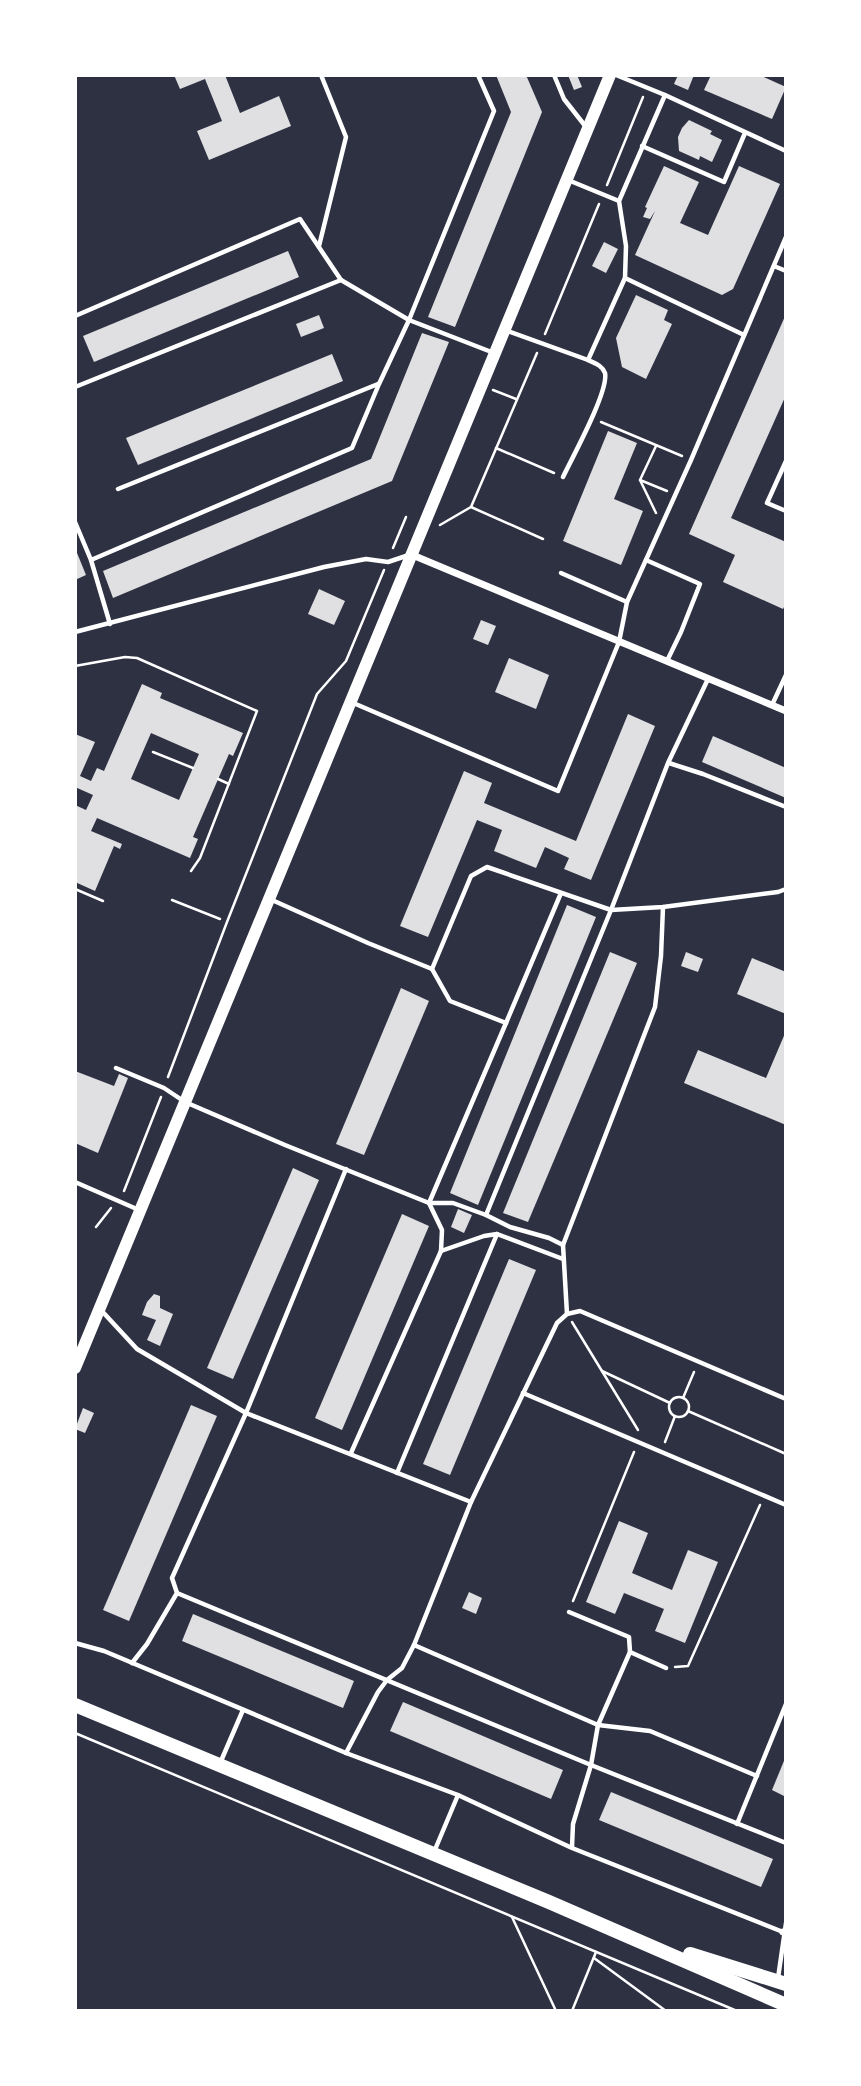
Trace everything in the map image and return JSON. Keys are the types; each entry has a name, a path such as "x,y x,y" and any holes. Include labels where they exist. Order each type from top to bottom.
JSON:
{"main road":[{"path":"75,1368 610,75"},
{"path":"75,1705 625,1934 783,2004"},
{"path":"625,1934 782,1983"}],"street":[{"path":"410,554 786,711"}],"lane":[{"path":"319,247 346,137 321,75"},
{"path":"91,560 352,448 409,320 494,111 478,75"},
{"path":"554,75 564,99 588,129"},
{"path":"616,75 786,151"},
{"path":"588,360 625,278 626,246 619,201 664,95"},
{"path":"642,146 724,182 745,133"},
{"path":"568,180 619,201"},
{"path":"75,316 300,219 341,280 409,320 495,353"},
{"path":"350,702 558,790 619,642 627,602 786,237"},
{"path":"774,266 786,271"},
{"path":"625,278 744,335"},
{"path":"75,387 341,280"},
{"path":"504,330 600,365 605,374 603,390 563,477"},
{"path":"118,488 379,384"},
{"path":"786,461 767,503 786,511"},
{"path":"75,522 91,560 110,624"},
{"path":"75,632 324,567 366,559 387,562 410,554"},
{"path":"646,560 700,584 666,662"},
{"path":"561,573 627,602"},
{"path":"772,705 786,676"},
{"path":"486,1215 668,763 708,679"},
{"path":"668,763 786,807"},
{"path":"432,969 471,876 487,867 611,909 663,907 786,889"},
{"path":"351,1453 441,1251 442,1230 429,1203 561,893"},
{"path":"270,899 432,969 450,1001 506,1023"},
{"path":"567,1314 563,1245 655,1007 663,907"},
{"path":"116,1068 164,1088 185,1102 429,1203 453,1203 563,1245"},
{"path":"346,1170 246,1413 172,1578 177,1592 591,1765 786,1843"},
{"path":"75,1182 140,1210"},
{"path":"441,1251 497,1234 563,1259"},
{"path":"397,1473 497,1234"},
{"path":"99,1309 137,1349 246,1413 471,1502"},
{"path":"346,1753 378,1692 387,1680 402,1668 414,1646 471,1502 557,1323 567,1314 580,1311 786,1399"},
{"path":"523,1393 786,1506"},
{"path":"132,1663 147,1644 177,1592"},
{"path":"569,1612 629,1637 630,1652 598,1725 591,1765 573,1824 572,1848"},
{"path":"75,1643 104,1651 346,1753 458,1795 572,1848 785,1929 783,2004"},
{"path":"414,1646 598,1725 650,1731 757,1776"},
{"path":"630,1652 666,1668"},
{"path":"737,1824 786,1704"},
{"path":"219,1765 243,1710"},
{"path":"433,1854 458,1795"}],"path":[{"path":"437,527 471,507 647,88"},
{"path":"492,390 516,399"},
{"path":"591,418 691,460"},
{"path":"640,481 656,446"},
{"path":"496,448 530,462"},
{"path":"640,481 675,494"},
{"path":"640,481 662,525"},
{"path":"471,507 543,539"},
{"path":"96,1227 125,1189 317,694 346,661 406,517"},
{"path":"75,666 124,657 137,658 257,711 200,858 191,871"},
{"path":"153,752 193,768"},
{"path":"218,779 229,785"},
{"path":"75,889 103,901"},
{"path":"172,900 220,919"},
{"path":"567,1314 649,1447"},
{"path":"683,1398 699,1363"},
{"path":"602,1371 670,1403"},
{"path":"674,1398 683,1398 689,1405 688,1411 684,1416 675,1416 669,1409 670,1403 674,1398"},
{"path":"688,1411 786,1454"},
{"path":"661,1452 675,1416"},
{"path":"569,1612 638,1442"},
{"path":"666,1668 688,1666 764,1496"},
{"path":"75,1733 737,2011"},
{"path":"512,1917 555,2011"},
{"path":"572,2011 596,1952"},
{"path":"594,1958 666,2011"}],"building":[{"path":"174,75 225,75 240,113 279,96 291,126 209,160 197,131 222,121 205,79 180,89"},
{"path":"496,75 526,75 542,112 455,327 428,317 511,112"},
{"path":"568,75 577,75 582,87 574,90"},
{"path":"678,75 694,75 688,90 674,84"},
{"path":"711,75 759,75 786,87 772,119 704,90"},
{"path":"689,120 712,131 710,134 722,140 712,162 700,156 699,160 679,151 678,137"},
{"path":"664,166 699,182 680,223 708,235 739,166 780,184 733,289 722,295 635,255 655,211 650,219 643,217"},
{"path":"604,242 618,249 606,273 592,266"},
{"path":"288,251 299,277 94,362 83,336"},
{"path":"636,295 668,310 664,320 672,324 646,379 622,367 616,338"},
{"path":"786,314 786,395 731,518 786,542 786,603 783,609 723,582 735,555 689,534"},
{"path":"319,315 324,328 301,337 296,324"},
{"path":"422,333 449,342 392,481 113,598 103,571 371,459"},
{"path":"332,354 343,381 138,465 126,438"},
{"path":"608,431 637,443 614,499 643,511 621,565 563,541"},
{"path":"75,548 86,575 75,580"},
{"path":"319,589 345,601 334,625 308,614"},
{"path":"481,620 496,626 488,645 473,639"},
{"path":"509,658 549,675 536,709 495,692"},
{"path":"142,684 162,693 160,698 243,733 233,756 229,754 193,837 198,839 190,858 97,818 91,831 122,844 120,849 114,846 95,891 75,882 75,805 86,810 93,795 75,787 75,734 95,742 80,776 91,781 97,768 104,771","holes":["151,733 199,754 179,800 131,779"]},
{"path":"628,714 655,726 591,880 564,869 569,858 545,847 536,868 494,851 502,830 477,820 428,937 400,926 464,771 492,783 484,803 576,841"},
{"path":"713,736 786,768 786,798 702,762"},
{"path":"567,905 596,917 478,1205 450,1193"},
{"path":"610,952 637,963 528,1222 503,1213"},
{"path":"686,952 703,959 698,972 681,966"},
{"path":"752,958 786,972 786,1014 737,994"},
{"path":"401,988 429,1001 364,1155 336,1144"},
{"path":"786,1031 786,1125 684,1083 698,1050 766,1078"},
{"path":"75,1071 114,1086 119,1074 128,1078 98,1153 75,1143"},
{"path":"293,1168 319,1180 233,1379 207,1368"},
{"path":"458,1209 472,1215 464,1233 451,1227"},
{"path":"402,1214 429,1226 342,1430 315,1418"},
{"path":"509,1259 536,1270 450,1475 423,1464"},
{"path":"154,1294 160,1296 160,1308 173,1314 160,1346 147,1340 156,1320 142,1315 147,1302"},
{"path":"191,1405 217,1416 129,1621 103,1610"},
{"path":"83,1408 94,1413 85,1433 75,1429"},
{"path":"619,1521 648,1533 632,1573 672,1590 688,1550 718,1562 685,1643 655,1631 664,1609 624,1593 615,1614 586,1602"},
{"path":"469,1592 482,1598 476,1614 462,1608"},
{"path":"193,1614 354,1681 343,1708 182,1641"},
{"path":"403,1702 563,1770 551,1799 390,1731"},
{"path":"786,1756 786,1797 772,1790"},
{"path":"611,1792 773,1859 761,1887 599,1820"}]}
